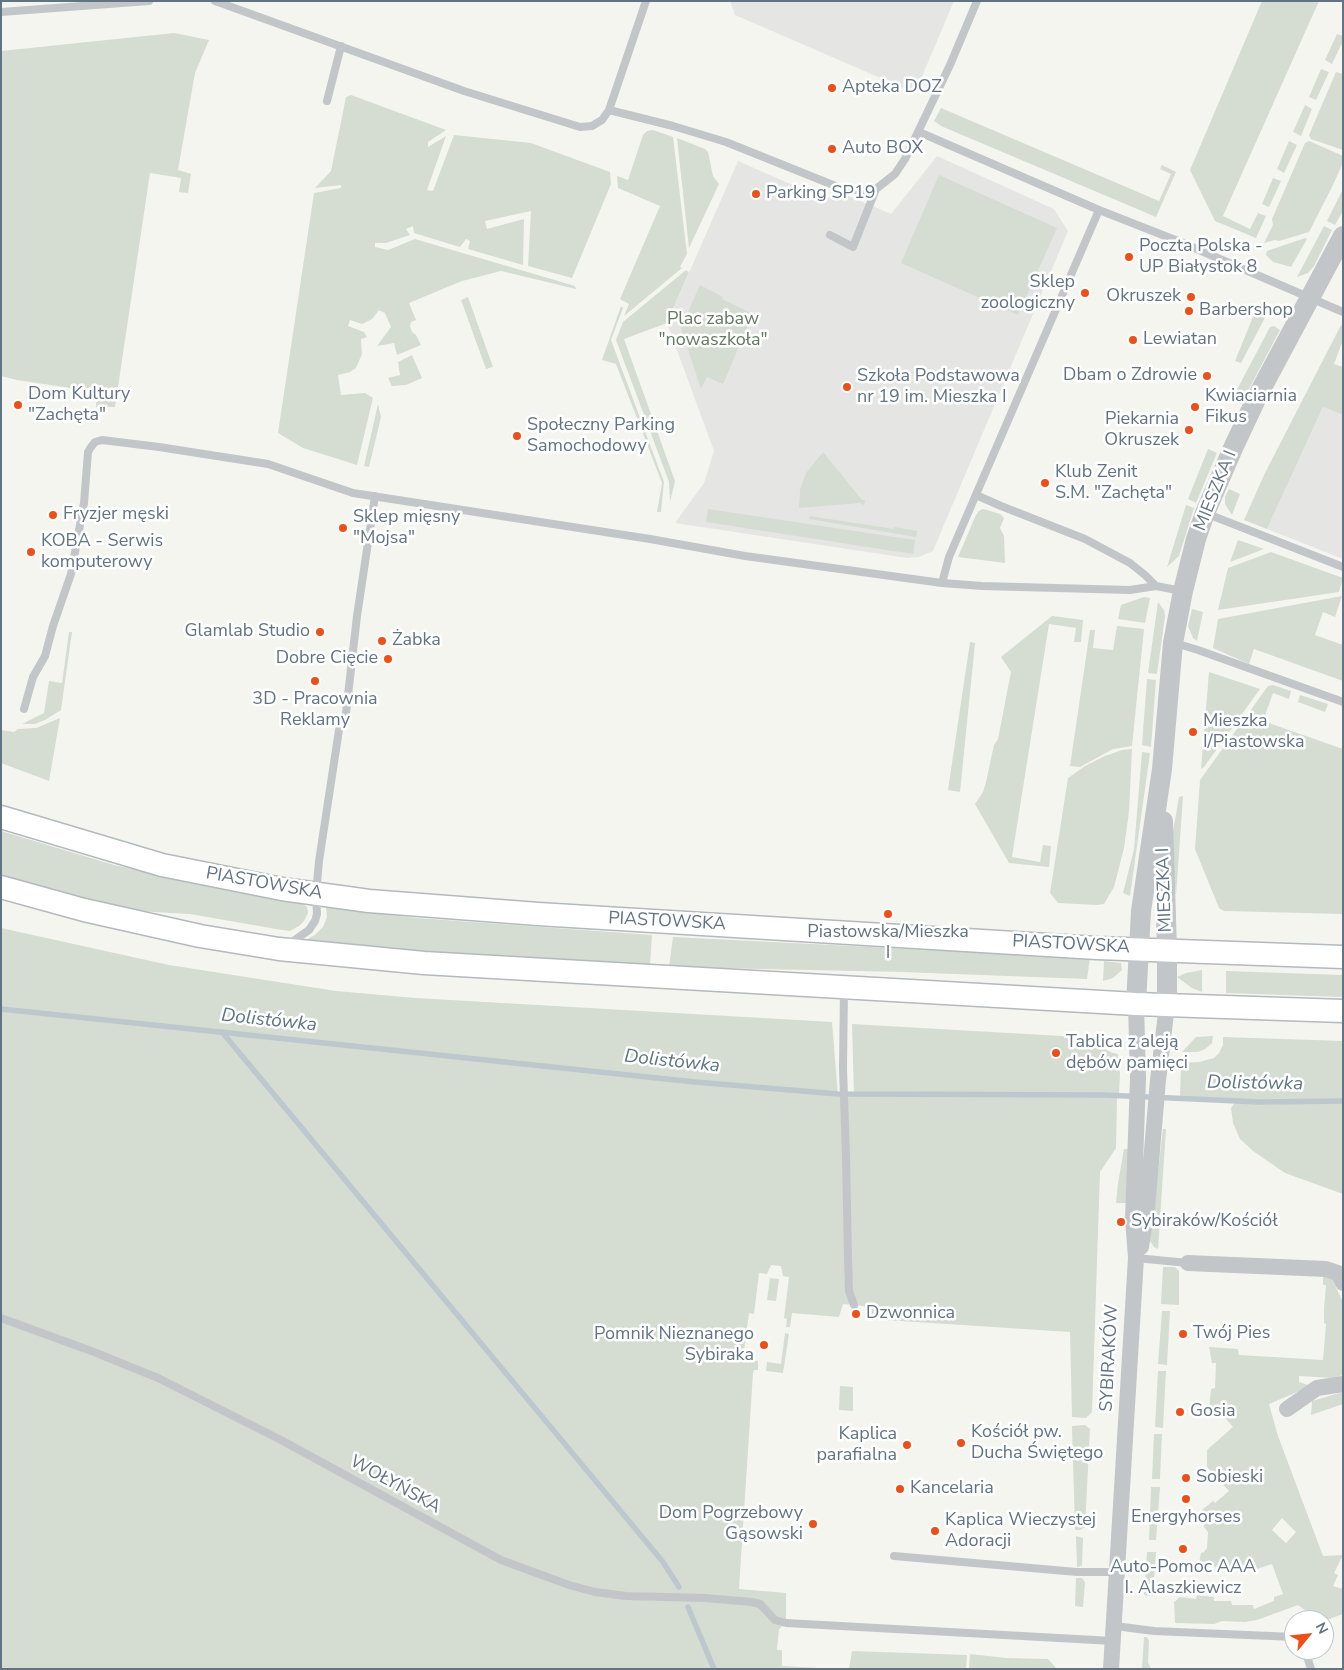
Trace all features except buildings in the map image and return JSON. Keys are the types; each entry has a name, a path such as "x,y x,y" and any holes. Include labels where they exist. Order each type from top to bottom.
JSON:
{"main road":[{"name":"PIASTOWSKA","path":"1,818 162,866 316,894 419,906 1087,947 1343,957"},
{"path":"1,887 132,922 200,936 279,949 424,964 844,986 1136,1004 1343,1011"}],"street":[{"name":"MIESZKA I","path":"1136,1004 1142,901 1162,769 1173,642 1196,539 1205,513 1241,430 1343,236"},
{"name":"MIESZKA I","path":"1162,769 1167,1005"},
{"name":"SYBIRAKÓW","path":"1111,1669 1136,1258 1133,1220 1138,1079 1136,1004"},
{"name":"SYBIRAKÓW","path":"1136,1258 1142,1246 1146,1218 1158,1080 1167,1005"},
{"path":"1188,1263 1326,1269 1338,1273 1343,1283"},
{"path":"1287,1410 1317,1388 1343,1384"}],"lane":[{"path":"1,12 149,1"},
{"path":"215,1 464,91 580,127 592,126 602,120 609,110 646,1"},
{"path":"609,110 726,142 842,189 865,191 876,189 895,174 905,159 919,132 977,1"},
{"path":"327,101 341,46"},
{"path":"919,132 1343,312"},
{"path":"830,236 853,247 876,189"},
{"path":"942,583 949,557 1099,210"},
{"path":"24,709 33,677 45,656 71,574 84,503 88,452 95,442 102,440 268,464 354,493 650,539 746,556 942,583 982,586 1130,590 1156,586 1183,591"},
{"path":"976,495 1085,539 1130,563 1145,574 1156,586"},
{"path":"279,949 297,940 309,930 317,914 318,861 340,730 346,713 357,616 375,496"},
{"path":"1205,513 1343,566"},
{"path":"1173,642 1343,702"},
{"path":"844,986 843,1073 849,1290 854,1305"},
{"path":"1136,1258 1188,1263"},
{"name":"WOŁYŃSKA","path":"1,1318 158,1378 280,1440 500,1560 595,1592 626,1596 705,1598 752,1602 760,1604 775,1620 786,1623 1114,1633"},
{"path":"894,1556 1077,1572 1118,1572"},
{"path":"1114,1633 1154,1630 1284,1636"}],"shaded area":[{"path":"730,1 954,1 915,93 735,15"},
{"name":"Szkoła Podstawowa nr 19 im. Mieszka I","path":"937,156 1054,209 1068,231 933,551 919,557 907,558 675,523 704,483 714,451 667,323 738,161 804,190 831,198 844,194 891,214"},
{"path":"1323,407 1343,415 1343,559 1267,529"}],"green space":[{"path":"1262,1 1319,1 1223,216 1250,229 1258,213 1266,216 1256,238 1215,221 1190,170"},
{"path":"174,33 209,40 195,73 178,170 191,174 188,193 179,192 181,178 150,173 115,407 96,407 97,392 1,376 1,51"},
{"path":"1337,34 1343,36 1343,41 1332,64 1325,60"},
{"path":"1321,69 1329,72 1316,100 1309,97"},
{"path":"1336,72 1343,74 1343,150 1311,139 1309,135"},
{"path":"351,95 446,130 428,142 428,147 446,136 427,190 433,191 454,135 531,143 610,172 611,184 572,278 528,266 531,211 485,221 487,229 524,219 523,265 468,249 470,241 466,239 460,247 414,233 413,226 406,229 410,235 386,243 375,243 375,247 388,250 415,239 575,286 576,289 501,271 462,281 409,303 416,320 411,322 410,326 421,345 397,355 394,343 377,346 391,327 385,313 379,310 372,319 362,324 350,320 348,326 364,332 367,337 361,339 362,354 356,368 350,372 338,375 341,395 365,393 373,398 357,465 303,448 278,433 314,193 341,188 341,185 315,188 331,171 346,97"},
{"path":"1305,105 1312,109 1301,136 1293,132"},
{"path":"941,108 1159,201 1171,174 1160,169 1162,165 1176,172 1156,217 941,126 934,121"},
{"path":"653,130 673,137 687,254 680,267 682,268 624,316 629,304 620,299 660,206 618,188 617,176 628,180 643,135 647,131"},
{"path":"677,138 708,152 713,176 719,184 689,248"},
{"path":"1289,141 1297,145 1284,173 1277,169"},
{"path":"1309,141 1343,156 1343,163 1309,232 1279,241 1275,240 1264,243 1273,225 1272,219 1305,143"},
{"path":"939,175 1057,228 1018,315 901,263"},
{"path":"1273,178 1281,181 1269,207 1262,204"},
{"path":"1343,189 1343,211 1335,225 1327,221"},
{"path":"1324,226 1332,230 1314,266 1308,273 1297,277"},
{"path":"1305,238 1307,239 1291,267 1273,262 1266,255 1267,251"},
{"path":"686,270 689,272 667,323 624,339 675,481 670,502 669,482 616,340 623,322"},
{"name":"Plac zabaw \"nowaszkoła\"","path":"700,285 723,297 722,299 753,314 723,384 707,377 701,389 681,328"},
{"path":"468,297 493,367 486,369 461,300"},
{"path":"621,306 623,308 611,340 664,482 661,512 657,512 662,483 616,364 602,360"},
{"path":"1257,307 1264,310 1267,314 1241,363 1235,361"},
{"path":"1341,325 1343,326 1343,340 1334,364 1343,367 1343,415 1323,407 1267,529 1244,520 1264,475"},
{"path":"1274,326 1280,330 1241,404 1232,399 1270,327"},
{"path":"412,355 422,378 406,385 392,386 388,378 400,375 398,362"},
{"path":"378,404 381,417 369,467 364,466"},
{"path":"1208,449 1217,453 1196,503 1188,499"},
{"path":"823,452 862,500 865,500 864,505 860,503 799,508 800,490 806,473"},
{"path":"1229,489 1240,494 1232,515 1225,504 1225,497"},
{"path":"1186,505 1194,508 1179,556 1167,567"},
{"path":"708,509 915,540 913,554 706,522"},
{"path":"982,509 1000,514 1004,518 1000,528 1004,536 1005,563 958,557 975,517"},
{"path":"810,516 917,531 916,537 809,519"},
{"path":"1238,540 1264,549 1230,562"},
{"path":"1271,552 1343,578 1339,592 1218,610 1228,568"},
{"path":"1342,596 1335,617 1323,612 1315,635 1343,645 1343,681 1254,649 1249,664 1213,648 1218,619"},
{"path":"1144,597 1150,598 1145,623 1118,619 1121,605"},
{"path":"1158,602 1164,610 1165,616 1157,674 1148,673"},
{"path":"1192,609 1203,612 1197,641 1193,638 1188,626"},
{"path":"1052,616 1083,620 1081,642 1074,642 1076,628 1049,624 1012,857 1040,862 1043,845 1051,846 1049,867 1009,863 975,804 983,792 994,745 998,739 1011,672 1001,657"},
{"path":"1117,626 1144,629 1132,746 1113,749 1080,767 1070,766 1090,630 1095,630 1093,648 1113,650"},
{"path":"69,632 72,632 61,710 35,724 22,724 44,713 49,681 62,683"},
{"path":"970,642 975,643 960,792 948,790"},
{"path":"1209,672 1260,689 1201,769"},
{"path":"1147,679 1156,680 1151,747 1142,745"},
{"path":"1273,685 1291,691 1289,699 1273,693 1263,721 1343,749 1343,914 1224,911 1219,908 1195,849 1200,780 1268,686"},
{"path":"1300,695 1328,704 1325,712 1298,702"},
{"path":"60,718 49,781 1,763 1,730 14,732 18,729 36,728"},
{"path":"1132,749 1129,812 1124,848 1114,887 1104,904 1058,903 1050,893 1068,778 1085,766 1105,756 1122,750"},
{"path":"1142,752 1150,753 1130,896 1123,893 1134,849"},
{"path":"1183,796 1176,896 1171,843 1179,797"},
{"path":"1,831 114,865 303,904 307,907 308,913 299,926 290,931 190,914 136,911 86,901 1,876"},
{"path":"326,907 417,918 652,935 650,966 430,952 304,941 315,935 323,927 327,917"},
{"path":"1,928 169,965 336,991 416,998 832,1022 838,1096 854,1096 852,1024 1079,1037 1118,1054 1120,1074 1117,1098 1116,1148 1100,1172 1092,1412 1086,1418 1072,1417 1070,1332 869,1319 870,1311 864,1306 843,1304 839,1317 792,1313 790,1327 786,1327 787,1319 784,1318 789,1277 783,1276 781,1266 771,1265 767,1274 759,1273 754,1314 749,1313 743,1359 758,1361 758,1370 754,1370 753,1373 739,1589 786,1593 786,1623 779,1629 777,1650 782,1650 782,1666 836,1669 1,1669"},
{"path":"673,937 1090,958 1087,979 902,972 669,967"},
{"path":"1104,961 1121,963 1122,970 1113,978 1103,981"},
{"path":"1202,970 1202,992 1192,988 1177,977 1186,973"},
{"path":"1226,971 1343,975 1343,997 1226,993"},
{"path":"1213,1036 1212,1043 1205,1049 1198,1052 1182,1052 1196,1037"},
{"path":"1223,1037 1343,1041 1343,1194 1285,1173 1253,1151 1240,1139 1233,1123 1231,1108 1236,1101 1180,1098 1181,1063 1199,1062 1214,1058 1223,1045"},
{"path":"1163,1129 1166,1129 1158,1249 1150,1241"},
{"path":"1124,1149 1129,1149 1128,1203 1116,1203 1118,1183"},
{"path":"1163,1267 1175,1267 1179,1271 1179,1305 1161,1304"},
{"path":"1323,1274 1331,1277 1343,1302 1343,1375 1333,1378 1299,1376 1299,1382 1311,1386 1269,1404 1278,1436 1323,1556 1343,1555 1334,1573 1338,1575 1333,1586 1343,1589 1343,1614 1334,1617 1334,1610 1305,1610 1298,1605 1257,1620 1245,1622 1222,1621 1214,1624 1175,1623 1174,1602 1180,1597 1196,1599 1197,1595 1214,1597 1214,1601 1231,1601 1232,1605 1253,1605 1254,1609 1274,1601 1274,1597 1283,1594 1272,1564 1254,1570 1228,1569 1228,1567 1216,1567 1199,1563 1201,1553 1207,1548 1208,1532 1204,1527 1205,1518 1202,1517 1202,1510 1213,1501 1215,1503 1229,1491 1207,1467 1207,1450 1233,1427 1221,1413 1217,1415 1209,1409 1211,1389 1215,1388 1216,1363 1212,1363 1209,1347 1238,1349 1239,1355 1323,1360 1326,1324 1324,1323 1324,1309 1326,1285 1323,1285","holes":["1282,1518 1296,1532 1286,1543 1272,1530"]},
{"path":"770,1278 779,1279 776,1301 767,1300"},
{"path":"1162,1311 1170,1311 1167,1365 1158,1364"},
{"path":"785,1333 789,1334 783,1373 766,1371 767,1362 781,1364"},
{"path":"1158,1371 1166,1371 1163,1428 1155,1427"},
{"path":"840,1386 853,1387 853,1411 839,1410"},
{"path":"1343,1392 1343,1404 1311,1415 1312,1401"},
{"path":"1085,1425 1090,1429 1085,1527 1075,1530 1072,1426"},
{"path":"1154,1434 1162,1434 1160,1479 1152,1479"},
{"path":"1151,1487 1160,1487 1156,1540 1149,1540"},
{"path":"1076,1536 1083,1538 1082,1565 1079,1567 1077,1567"},
{"path":"1147,1552 1156,1552 1153,1596 1146,1596 1144,1594"},
{"path":"1076,1578 1082,1578 1085,1582 1083,1607 1075,1606"},
{"path":"1144,1637 1147,1637 1149,1641 1148,1662 1151,1669 1142,1669"},
{"path":"852,1651 967,1655 966,1669 849,1669"},
{"path":"970,1654 1006,1658 1048,1659 1057,1669 969,1669"}],"waterway":[{"name":"Dolistówka","path":"1,1009 695,1082 838,1094 1104,1095 1260,1102 1343,1101"},
{"path":"222,1032 663,1562 679,1587"},
{"path":"688,1607 714,1669"}],"place":[{"name":"Apteka DOZ","path":"832,88"},
{"name":"Auto BOX","path":"832,149"},
{"name":"Parking SP19","path":"756,194"},
{"name":"Poczta Polska - UP Białystok 8","path":"1129,257"},
{"name":"Sklep zoologiczny","path":"1085,293"},
{"name":"Okruszek","path":"1191,297"},
{"name":"Barbershop","path":"1189,311"},
{"name":"Lewiatan","path":"1133,340"},
{"name":"Dbam o Zdrowie","path":"1207,376"},
{"name":"Szkoła Podstawowa nr 19 im. Mieszka I","path":"847,387"},
{"name":"Dom Kultury \"Zachęta\"","path":"18,405"},
{"name":"Kwiaciarnia Fikus","path":"1195,407"},
{"name":"Piekarnia Okruszek","path":"1189,430"},
{"name":"Społeczny Parking Samochodowy","path":"517,436"},
{"name":"Klub Zenit S.M. \"Zachęta\"","path":"1045,483"},
{"name":"Fryzjer męski","path":"53,515"},
{"name":"Sklep mięsny \"Mojsa\"","path":"343,528"},
{"name":"KOBA - Serwis komputerowy","path":"31,552"},
{"name":"Glamlab Studio","path":"320,632"},
{"name":"Żabka","path":"382,641"},
{"name":"Dobre Cięcie","path":"388,659"},
{"name":"3D - Pracownia Reklamy","path":"315,681"},
{"name":"Mieszka I/Piastowska","path":"1193,732"},
{"name":"Piastowska/Mieszka I","path":"888,914"},
{"name":"Tablica z aleją dębów pamięci","path":"1056,1053"},
{"name":"Sybiraków/Kościół","path":"1121,1222"},
{"name":"Dzwonnica","path":"856,1314"},
{"name":"Twój Pies","path":"1183,1334"},
{"name":"Pomnik Nieznanego Sybiraka","path":"764,1345"},
{"name":"Gosia","path":"1180,1412"},
{"name":"Kościół pw. Ducha Świętego","path":"961,1443"},
{"name":"Kaplica parafialna","path":"907,1445"},
{"name":"Sobieski","path":"1186,1478"},
{"name":"Kancelaria","path":"900,1489"},
{"name":"Energyhorses","path":"1186,1499"},
{"name":"Dom Pogrzebowy Gąsowski","path":"813,1524"},
{"name":"Kaplica Wieczystej Adoracji","path":"935,1531"},
{"name":"Auto-Pomoc AAA I. Alaszkiewicz","path":"1183,1549"}]}
